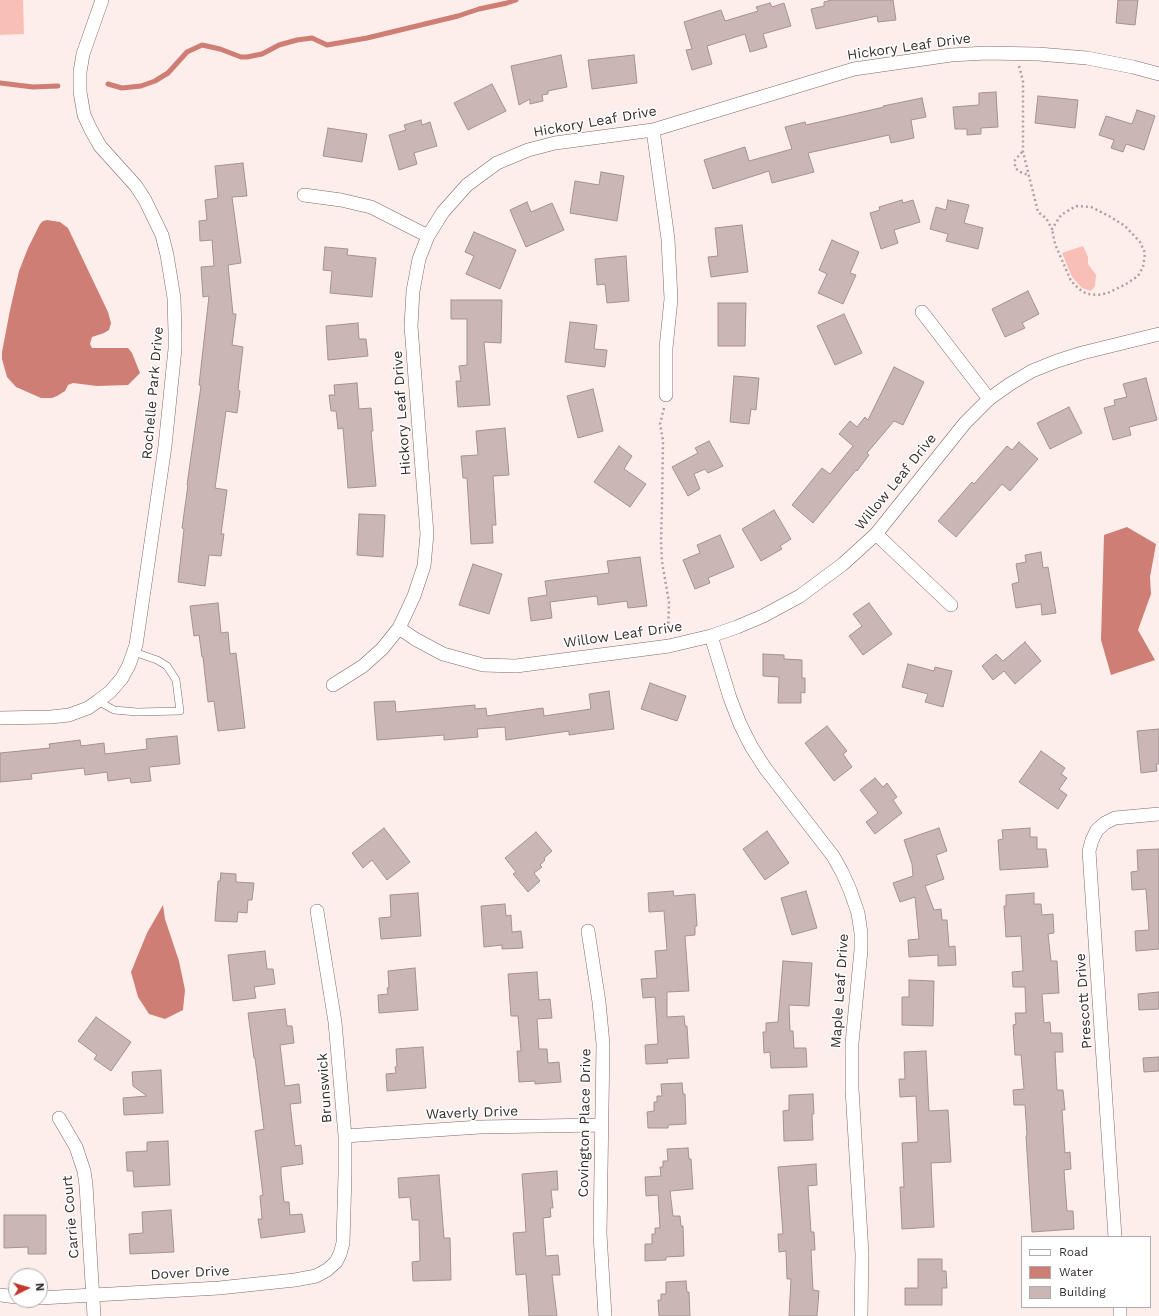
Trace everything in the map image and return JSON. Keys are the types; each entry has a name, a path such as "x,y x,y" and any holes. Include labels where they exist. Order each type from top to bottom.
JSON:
{"street":[{"name":"Rochelle Park Drive","path":"0,718 51,717 69,715 88,708 110,692 122,678 129,666 134,652 165,446 175,349 174,298 167,255 162,235 145,200 136,186 100,146 91,130 84,114 80,92 80,72 83,54 102,0"},
{"name":"Hickory Leaf Drive","path":"332,685 363,666 382,648 399,628 414,596 424,566 427,534 411,326 413,291 419,259 428,236 443,212 467,185 497,163 528,150 555,144 653,130 854,69 951,55 986,53 1087,58 1159,74"},
{"path":"653,130 668,239 672,298 666,348 666,395"},
{"path":"304,195 341,200 371,207 428,236"},
{"path":"922,312 989,399"},
{"name":"Willow Leaf Drive","path":"399,628 415,639 443,654 483,665 516,666 669,646 711,636 737,627 763,616 800,596 843,564 876,534 965,423 989,399 1010,384 1032,371 1057,361 1082,353 1159,334"},
{"path":"876,534 951,605"},
{"name":"Maple Leaf Drive","path":"711,636 730,698 740,724 751,746 765,768 833,856 845,878 858,913 862,950 852,1043 852,1089 862,1254 861,1316"},
{"name":"Prescott Drive","path":"1115,1236 1089,850 1097,830 1105,823 1115,818 1159,814"},
{"name":"Brunswick","path":"317,911 335,1022 345,1136 343,1243 336,1262"},
{"name":"Covington Place Drive","path":"588,931 599,1002 603,1044 600,1234 605,1316"},
{"name":"Carrie Court","path":"59,1118 76,1147 84,1171 94,1316"},
{"name":"Waverly Drive","path":"345,1136 480,1126 601,1125"},
{"name":"Dover Drive","path":"48,1298 219,1288 305,1279 316,1276 328,1270 336,1262"}],"lane":[{"path":"98,701 114,710 137,712 180,711 176,680 167,666 157,660 134,652"}],"path":[{"path":"1018,54 1019,70 1023,81 1022,152 1038,212 1046,218 1052,229 1055,244 1071,281 1087,294 1098,295 1108,293 1126,284 1138,276 1143,267 1145,253 1140,242 1124,226 1091,207 1076,206 1061,215 1052,229"},
{"path":"1022,152 1016,160 1015,168 1022,173 1029,175"},
{"path":"666,395 660,424 663,440 660,541 668,602 667,626 669,646"}],"shaded area":[{"path":"0,0 23,0 24,34 0,35"},
{"path":"1083,246 1088,257 1088,264 1096,275 1095,286 1091,291 1082,288 1072,277 1062,253"}],"water":[{"path":"47,220 60,222 68,228 108,312 111,323 109,330 92,337 90,344 92,348 128,348 132,353 140,373 128,385 97,386 73,383 68,385 65,391 57,396 52,398 41,398 16,387 7,377 2,359 2,352 19,271 40,224"},
{"path":"1127,527 1156,544 1150,577 1151,594 1138,630 1155,660 1111,675 1101,640 1104,535"},
{"path":"163,905 165,919 179,961 185,990 183,1010 165,1019 149,1014 138,997 131,972 147,933"}],"building":[{"path":"831,0 893,0 896,20 878,22 877,16 816,29 811,9 824,6 824,2"},
{"path":"1118,0 1138,0 1135,25 1116,23"},
{"path":"770,3 772,7 784,3 791,26 763,34 767,47 750,52 745,34 707,46 712,64 692,70 686,50 692,49 684,22 721,10 725,21 758,11 756,7"},
{"path":"561,55 567,87 548,91 548,94 542,95 543,101 530,104 530,99 519,105 511,66"},
{"path":"634,55 637,83 592,89 588,60"},
{"path":"492,84 506,111 468,130 454,103"},
{"path":"996,92 998,127 981,128 981,134 967,135 967,129 955,129 953,107 979,105 979,93"},
{"path":"1038,96 1078,100 1075,128 1035,123"},
{"path":"922,98 926,117 911,120 914,138 891,143 889,135 808,153 814,172 772,183 769,171 713,189 704,160 745,147 749,161 792,149 785,127 805,122 806,125"},
{"path":"1137,110 1155,116 1144,150 1126,144 1123,152 1111,148 1114,140 1099,135 1106,116 1132,124"},
{"path":"421,120 422,125 430,122 437,146 414,153 417,164 399,170 389,135 406,130 404,125"},
{"path":"328,128 367,134 362,162 323,156"},
{"path":"243,163 247,196 232,197 241,263 228,265 233,314 236,314 232,345 243,347 238,390 240,391 237,413 226,411 215,488 227,490 221,534 224,534 221,556 209,555 205,586 178,582 184,529 182,528 201,386 199,385 209,296 203,297 201,267 214,266 212,240 200,241 199,221 207,220 205,200 218,198 215,166"},
{"path":"601,172 624,176 617,221 570,213 575,181 599,185"},
{"path":"902,200 903,203 913,200 920,222 894,230 898,243 881,249 870,213 880,210 879,207"},
{"path":"948,200 969,205 964,223 983,228 978,249 946,241 948,234 930,229 936,207 946,210"},
{"path":"527,202 531,212 552,203 564,230 526,247 510,210"},
{"path":"742,225 748,272 711,277 708,257 718,256 715,228"},
{"path":"474,232 516,250 500,289 466,274 474,256 465,252"},
{"path":"832,240 859,252 850,273 856,275 843,304 818,293 827,274 819,270"},
{"path":"325,247 348,249 347,255 376,258 372,297 330,293 332,271 323,270"},
{"path":"626,256 629,301 607,303 605,284 597,285 595,259"},
{"path":"1028,291 1039,314 1022,323 1025,328 1005,337 992,309"},
{"path":"451,300 502,300 501,343 484,342 490,405 458,407 456,381 461,381 459,366 467,365 467,319 451,319"},
{"path":"718,303 746,303 745,346 718,346"},
{"path":"844,314 862,353 835,365 817,326"},
{"path":"570,322 597,325 594,349 607,350 605,367 565,362"},
{"path":"358,323 359,339 366,339 368,356 328,360 326,326"},
{"path":"894,367 924,382 903,425 894,421 867,453 869,455 857,471 856,470 813,523 792,505 822,468 830,474 853,446 839,434 850,421 857,427 865,417 868,420"},
{"path":"734,376 759,378 756,410 751,409 749,424 730,422"},
{"path":"1146,378 1157,420 1129,427 1131,435 1113,440 1104,408 1115,405 1114,400 1127,397 1123,384"},
{"path":"357,383 359,409 371,408 373,431 371,431 376,486 348,488 343,428 338,429 336,411 331,411 329,395 335,395 334,385"},
{"path":"593,389 603,431 578,438 567,396"},
{"path":"1069,407 1082,433 1050,449 1037,423"},
{"path":"505,428 509,475 493,476 496,525 492,525 493,543 471,544 467,478 463,478 461,456 478,455 476,431"},
{"path":"709,441 723,466 708,473 705,469 694,474 700,489 688,496 672,467 698,453 695,448"},
{"path":"1019,442 1038,459 1010,491 1002,484 956,537 938,521 972,482 974,484 1007,446 1012,450"},
{"path":"619,446 632,456 624,469 646,484 630,507 594,482"},
{"path":"774,510 791,539 780,546 782,549 761,561 742,529"},
{"path":"359,514 385,515 383,557 357,555"},
{"path":"720,535 734,567 708,578 710,583 695,589 683,560 700,553 697,545"},
{"path":"1041,552 1043,568 1048,567 1056,613 1042,615 1041,604 1016,608 1012,584 1019,582 1016,564 1026,562 1025,555"},
{"path":"640,557 647,606 628,608 627,601 598,605 597,596 550,602 552,618 531,621 528,598 547,595 545,581 609,573 607,561"},
{"path":"473,564 502,574 489,614 459,605"},
{"path":"218,603 221,633 228,632 230,654 236,653 245,728 218,731 214,701 208,702 199,635 194,636 190,606"},
{"path":"869,603 892,634 863,655 849,636 862,626 853,614"},
{"path":"1025,642 1041,661 1015,684 1004,671 993,680 982,666 996,654 1003,661"},
{"path":"763,654 784,655 784,659 802,660 802,678 805,678 805,693 801,692 801,703 778,703 779,677 763,676"},
{"path":"908,664 934,671 935,667 952,671 943,707 925,702 928,694 902,687"},
{"path":"650,683 686,696 677,721 641,709"},
{"path":"609,691 614,729 569,735 569,731 506,740 505,727 477,729 478,737 444,740 444,735 377,740 374,702 395,701 396,712 475,705 475,709 486,708 487,716 543,708 544,716 591,709 589,694"},
{"path":"827,726 847,751 843,754 852,767 834,781 805,743"},
{"path":"1159,729 1159,764 1156,764 1157,771 1141,773 1137,731"},
{"path":"177,736 180,764 149,767 151,781 131,783 130,778 108,781 107,772 85,775 84,768 31,774 32,779 0,782 0,753 50,748 49,744 80,740 81,746 104,743 105,754 147,749 146,739"},
{"path":"1041,751 1065,768 1061,774 1067,778 1059,789 1067,795 1058,809 1019,782"},
{"path":"875,778 883,787 887,783 897,797 893,800 902,813 875,834 866,822 878,813 860,790"},
{"path":"384,828 410,862 387,880 372,860 363,868 352,853"},
{"path":"939,828 947,851 936,855 944,879 925,886 934,910 941,909 942,920 947,920 949,947 955,946 956,965 938,966 938,955 909,957 908,940 919,939 915,897 900,902 893,883 913,876 912,864 904,840"},
{"path":"1030,828 1030,837 1037,837 1037,849 1046,849 1048,867 1000,870 998,840 1003,839 1002,830"},
{"path":"767,831 789,863 765,880 743,849"},
{"path":"536,832 552,851 544,858 545,860 540,865 542,867 534,873 540,881 528,892 513,874 516,872 505,858"},
{"path":"1159,849 1159,949 1136,951 1135,931 1149,930 1146,889 1132,890 1131,872 1138,871 1137,850"},
{"path":"221,873 236,874 236,882 254,883 252,900 248,900 247,913 238,912 237,922 215,921 218,881 220,881"},
{"path":"673,891 674,896 695,894 697,926 695,926 695,935 685,936 689,991 667,992 667,1017 684,1016 685,1026 687,1026 689,1058 667,1059 668,1063 646,1064 645,1045 658,1044 655,997 643,998 641,979 657,978 655,951 667,950 664,911 649,912 648,893"},
{"path":"806,891 817,928 792,935 781,898"},
{"path":"418,893 421,936 381,939 379,918 391,917 390,895"},
{"path":"1034,893 1034,904 1041,904 1042,915 1053,914 1054,933 1048,934 1051,961 1057,961 1059,993 1042,994 1044,1023 1050,1022 1051,1033 1062,1033 1063,1052 1055,1052 1057,1090 1063,1090 1065,1110 1062,1110 1065,1153 1070,1152 1071,1169 1064,1170 1067,1211 1073,1211 1074,1229 1032,1232 1025,1105 1014,1105 1013,1090 1024,1089 1021,1055 1015,1055 1013,1025 1016,1024 1015,1013 1026,1013 1025,987 1013,987 1012,972 1023,971 1021,936 1006,937 1004,906 1006,906 1006,895"},
{"path":"505,904 506,916 511,915 512,932 521,931 523,948 502,949 502,945 484,947 481,906"},
{"path":"265,951 267,969 273,969 275,984 254,987 256,998 233,1001 228,955"},
{"path":"783,961 812,963 809,1006 789,1005 790,1031 793,1031 794,1048 806,1048 807,1067 771,1068 770,1052 764,1053 763,1032 766,1032 766,1023 778,1022"},
{"path":"415,968 418,1010 379,1013 378,995 388,994 388,971"},
{"path":"537,972 539,1000 550,999 552,1018 537,1019 539,1049 547,1049 548,1063 559,1062 561,1082 535,1084 535,1081 519,1082 517,1051 521,1051 518,1016 511,1016 508,974"},
{"path":"909,980 934,981 933,1026 902,1025 902,997 909,997"},
{"path":"1159,992 1159,1009 1139,1010 1138,994"},
{"path":"285,1009 287,1026 292,1026 294,1043 280,1045 285,1086 299,1084 301,1103 290,1104 295,1146 301,1145 303,1164 281,1167 281,1174 284,1202 289,1202 290,1215 302,1214 305,1232 261,1238 258,1219 262,1219 260,1196 263,1195 255,1131 264,1129 248,1013"},
{"path":"96,1017 131,1042 111,1071 94,1059 97,1055 78,1041"},
{"path":"423,1047 426,1088 387,1091 386,1074 396,1073 396,1049"},
{"path":"926,1051 929,1111 948,1110 951,1162 931,1163 934,1227 902,1229 900,1187 904,1187 902,1143 918,1142 916,1096 900,1097 899,1079 905,1079 904,1052"},
{"path":"1159,1057 1159,1071 1144,1072 1143,1058"},
{"path":"161,1070 163,1113 124,1115 123,1098 147,1096 133,1086 132,1072"},
{"path":"682,1083 683,1094 685,1094 686,1124 668,1125 668,1128 648,1128 647,1112 654,1111 654,1102 657,1102 657,1096 662,1096 661,1084"},
{"path":"813,1094 813,1140 784,1141 783,1111 789,1110 789,1095"},
{"path":"168,1141 170,1185 134,1187 133,1171 127,1171 126,1152 147,1151 147,1142"},
{"path":"688,1148 689,1159 691,1159 693,1189 670,1191 673,1216 680,1216 681,1226 683,1226 684,1256 666,1257 666,1260 645,1261 645,1244 652,1244 652,1234 655,1234 655,1228 660,1228 658,1195 646,1196 645,1177 661,1176 660,1167 663,1167 663,1161 668,1161 667,1149"},
{"path":"816,1164 817,1185 808,1186 811,1232 814,1232 815,1250 811,1250 813,1290 819,1291 817,1316 789,1316 791,1279 787,1279 786,1251 779,1252 778,1234 783,1234 778,1167"},
{"path":"557,1171 558,1190 551,1190 553,1208 550,1208 551,1217 543,1218 546,1256 558,1255 560,1275 552,1275 557,1316 529,1316 526,1274 516,1275 513,1233 526,1232 522,1174"},
{"path":"439,1175 444,1238 450,1238 451,1280 413,1281 412,1262 420,1261 419,1220 412,1220 410,1197 399,1198 398,1178"},
{"path":"171,1210 174,1252 130,1254 129,1234 143,1233 142,1212"},
{"path":"4,1215 46,1215 46,1254 28,1254 28,1247 4,1248"},
{"path":"918,1259 942,1259 942,1271 946,1271 947,1288 942,1288 942,1305 905,1305 905,1288 918,1288"},
{"path":"686,1281 687,1292 689,1292 690,1316 659,1316 658,1300 661,1300 661,1294 666,1294 666,1282"}],"waterway":[{"path":"108,84 122,88 141,86 155,81 168,73 187,52 202,45 220,49 241,57 247,57 262,54 279,45 297,40 312,38 327,45 367,38 516,0"},
{"path":"0,83 33,87 58,86"}]}
